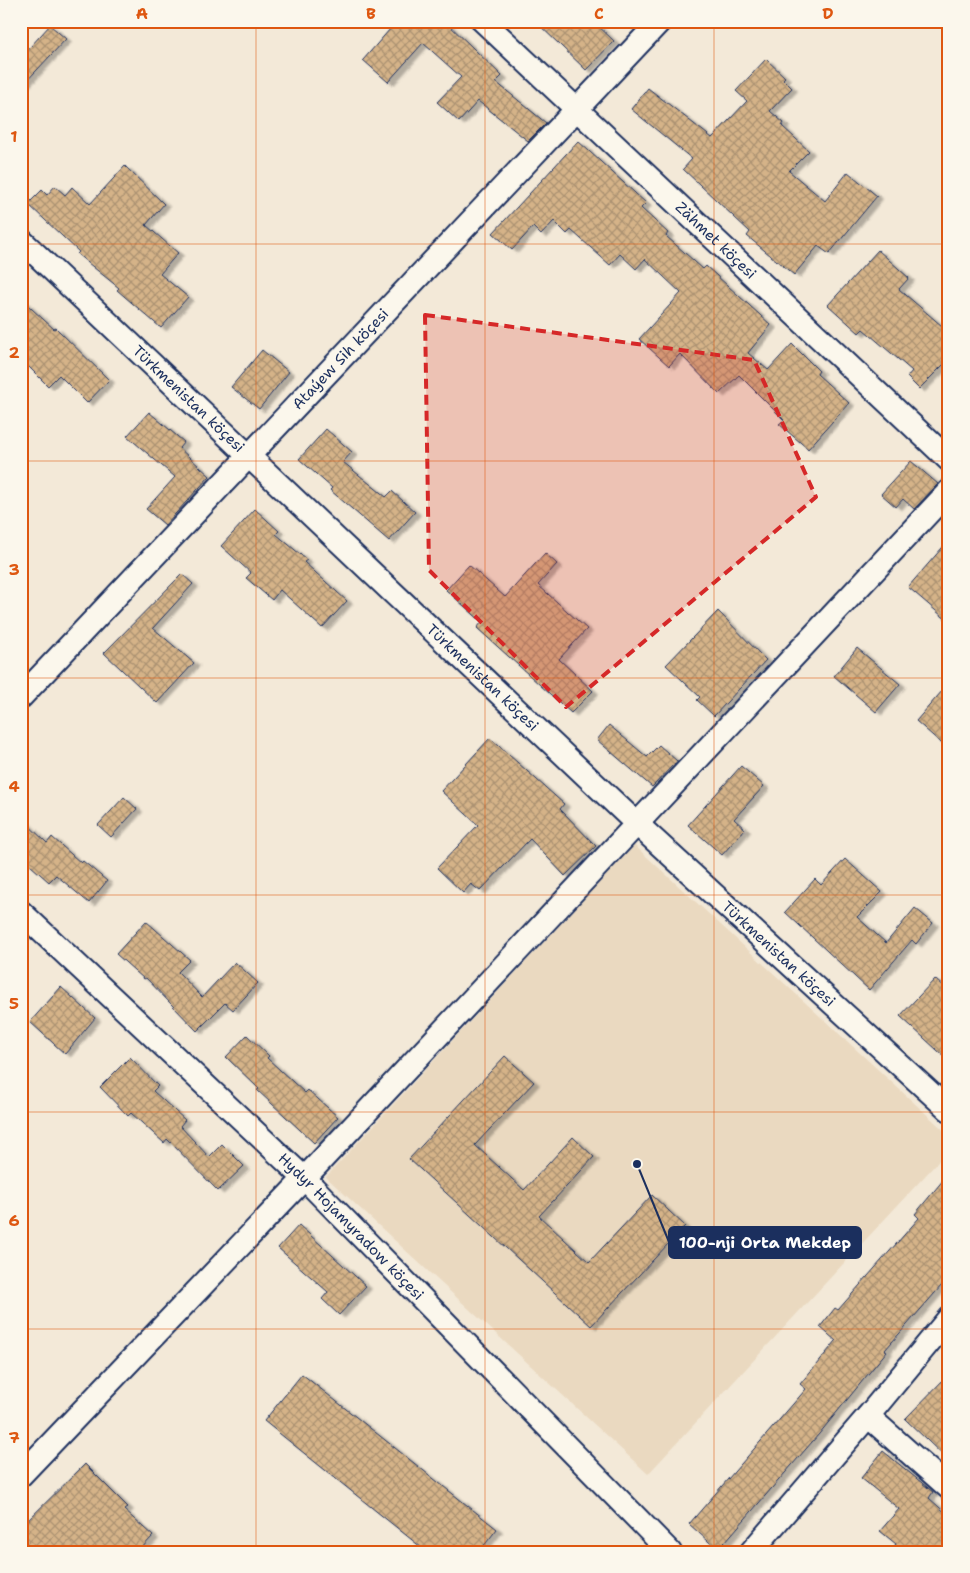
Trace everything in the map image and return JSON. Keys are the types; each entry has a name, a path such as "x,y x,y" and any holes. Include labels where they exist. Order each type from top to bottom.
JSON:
{"street":[{"name":"Zähmet köçesi","path":"483,21 949,460"},
{"name":"Ataýew Sih köçesi","path":"21,697 578,110 660,21"},
{"name":"Türkmenistan köçesi","path":"21,240 638,824 949,1110"},
{"path":"21,1475 304,1178 949,492"},
{"name":"Hydyr Hojamyradow köçesi","path":"21,912 304,1178 670,1552"},
{"path":"751,1552 949,1318"},
{"path":"868,1416 949,1488"}],"highlighted area":[{"path":"425,315 754,360 816,497 566,707 429,570"}],"shaded area":[{"path":"634,845 949,1135 949,1150 648,1474 326,1177"}],"building":[{"path":"397,21 445,21 502,76 496,82 546,123 528,141 478,101 459,122 437,102 461,77 423,43 388,82 363,60"},
{"path":"535,21 593,21 614,41 586,70"},
{"path":"50,25 66,39 21,87 21,57"},
{"path":"766,59 785,77 783,79 792,88 770,111 784,123 782,126 809,151 789,171 825,201 848,172 877,196 829,254 818,246 794,275 747,236 750,232 683,169 692,159 631,109 648,88 712,138 747,101 736,91"},
{"path":"578,141 646,203 641,208 668,233 666,236 703,269 706,266 771,325 748,353 768,370 792,344 819,371 817,374 849,403 808,449 779,424 784,420 739,375 719,394 680,354 669,366 639,339 681,293 645,259 636,269 620,254 610,265 571,230 567,234 554,221 541,235 533,227 512,250 493,233"},
{"path":"125,166 164,204 146,225 178,253 160,274 188,297 161,328 117,290 119,288 77,254 79,252 28,204 42,190 47,195 55,186 65,195 72,187 90,204"},
{"path":"878,250 909,278 899,289 949,332 949,359 919,389 907,377 912,371 863,329 859,333 828,305"},
{"path":"21,299 54,329 56,328 109,380 87,403 59,375 48,386 21,359"},
{"path":"262,350 289,372 259,409 231,387"},
{"path":"149,412 184,442 179,448 210,476 165,525 146,509 175,477 127,436"},
{"path":"326,429 352,452 343,462 386,497 392,491 415,512 389,541 330,490 332,488 299,459"},
{"path":"911,461 938,484 914,509 903,499 896,507 881,494"},
{"path":"255,509 279,531 276,534 307,560 304,562 347,601 322,628 280,590 272,600 246,578 251,573 221,546"},
{"path":"949,540 949,622 908,587"},
{"path":"545,553 557,564 538,585 587,629 559,659 593,691 571,713 477,628 482,622 446,590 469,565 505,597"},
{"path":"182,574 193,584 153,628 194,663 157,703 104,653"},
{"path":"718,611 766,660 714,716 697,700 700,697 666,665"},
{"path":"857,648 900,684 876,712 834,676"},
{"path":"949,683 949,750 916,721"},
{"path":"609,725 647,757 659,745 677,761 652,787 597,740"},
{"path":"490,738 564,804 560,809 596,846 565,876 530,839 480,891 471,884 463,893 437,868 478,825 441,791"},
{"path":"741,766 764,786 734,819 745,829 722,855 688,825"},
{"path":"124,797 137,809 111,837 98,825"},
{"path":"21,818 47,843 52,837 81,863 83,861 107,881 89,903 56,875 49,882 21,857"},
{"path":"845,859 882,892 857,917 886,943 915,908 933,923 916,944 912,940 869,990 785,912 815,879 821,885"},
{"path":"146,921 190,960 178,972 202,997 235,962 258,983 233,1010 225,1003 197,1031 146,978 144,979 116,954"},
{"path":"935,979 949,992 949,1061 900,1016"},
{"path":"61,987 95,1018 65,1054 30,1022"},
{"path":"247,1035 269,1056 267,1058 305,1093 308,1090 338,1117 314,1143 257,1090 259,1089 226,1057"},
{"path":"505,1056 534,1082 475,1145 524,1190 573,1137 594,1157 539,1216 589,1262 652,1195 685,1226 591,1326 409,1159"},
{"path":"130,1057 158,1086 153,1091 185,1120 180,1126 209,1157 222,1144 244,1166 218,1191 167,1139 164,1143 131,1113 128,1116 100,1087"},
{"path":"949,1173 949,1277 885,1350 887,1351 819,1434 718,1550 689,1524 806,1389 800,1384 836,1341 820,1327 835,1308 838,1310 919,1218 915,1214"},
{"path":"299,1225 366,1286 339,1315 322,1299 328,1292 278,1248"},
{"path":"302,1374 497,1529 479,1552 427,1552 264,1421"},
{"path":"949,1374 949,1461 905,1419"},
{"path":"883,1451 933,1492 929,1498 949,1516 949,1552 890,1552 896,1544 880,1531 899,1509 861,1478"},
{"path":"85,1464 128,1507 124,1510 153,1536 138,1552 33,1552 21,1540 21,1527"}],"place":[{"name":"100-nji Orta Mekdep","path":"637,1164"}]}
